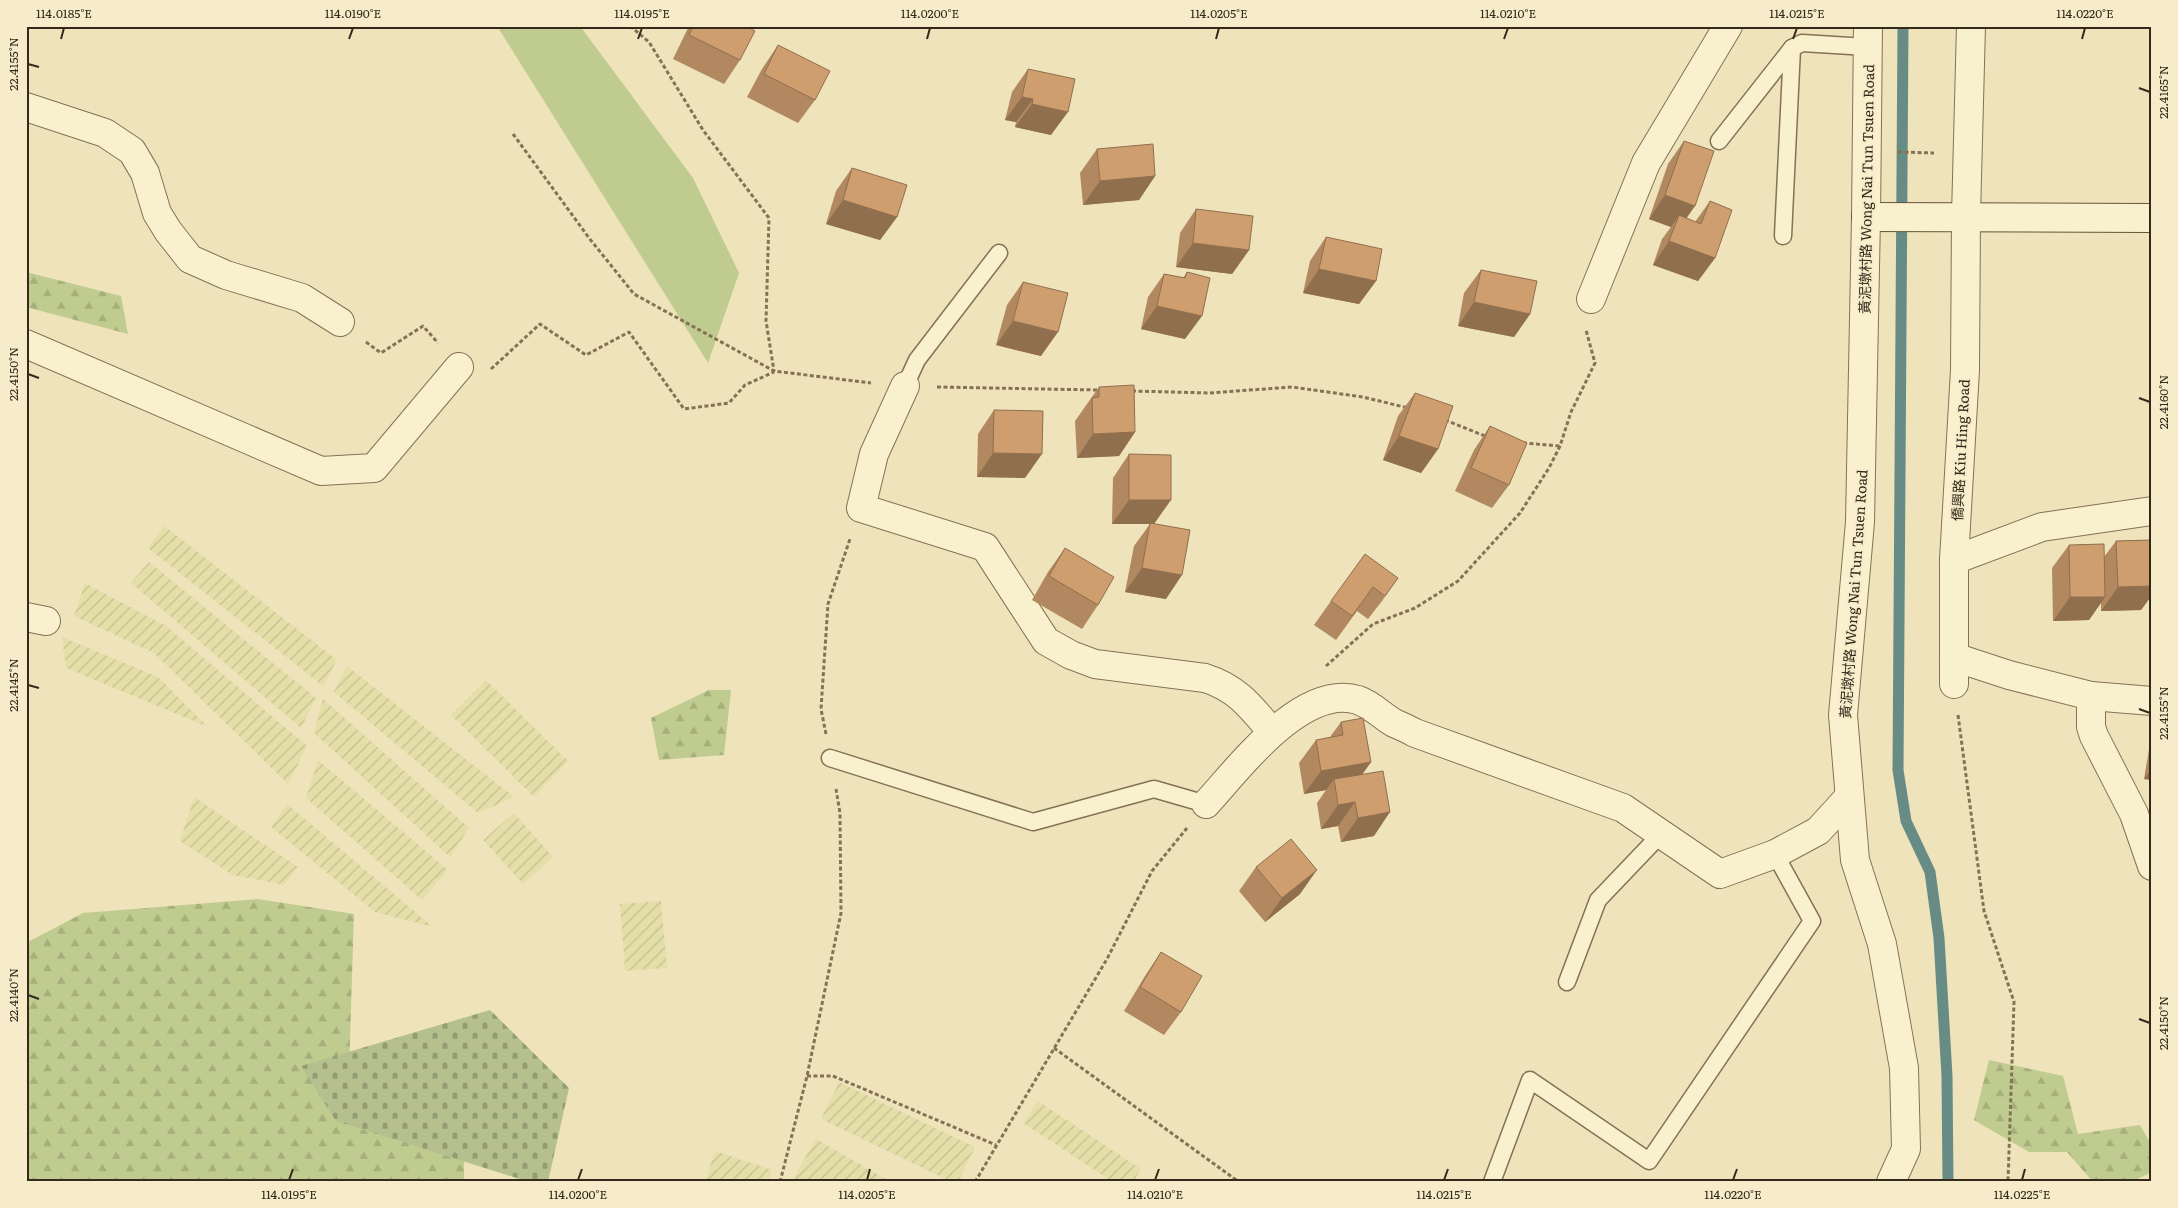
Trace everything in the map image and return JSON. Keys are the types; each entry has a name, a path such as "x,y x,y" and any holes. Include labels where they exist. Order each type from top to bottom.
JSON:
{"street":[{"path":"1591,299 1646,163 1728,26"},
{"name":"僑興路 Kiu Hing Road","path":"1954,684 1954,560 1965,370 1966,216 1971,26"},
{"name":"黃泥墩村路 Wong Nai Tun Tsuen Road","path":"1868,37 1860,522 1844,715 1855,860 1882,944 1904,1068 1906,1149 1891,1182"},
{"path":"26,107 105,133 132,151 145,173 157,212 168,231 190,259 226,275 302,298 340,322"},
{"path":"1866,217 2152,218"},
{"path":"26,344 321,471 374,468 459,367"},
{"path":"905,386 874,454 861,508 985,548 1046,641 1071,655 1095,664 1204,678 1217,682 1236,693 1272,732"},
{"path":"1954,560 2042,527 2152,511"},
{"path":"1954,658 2009,675 2091,696 2152,701"},
{"path":"2091,696 2091,727 2094,736 2134,814 2152,866"},
{"path":"1206,804 1272,732 1304,710 1332,699 1347,698 1359,700 1394,722 1415,732 1623,808 1720,874 1775,854 1818,831 1849,797"}],"lane":[{"path":"1719,141 1792,48 1802,43 1868,37"},
{"path":"1783,236 1792,48"},
{"path":"905,386 917,360 999,253"},
{"path":"830,758 1033,822 1154,789 1206,804"},
{"path":"1567,982 1598,900 1661,834"},
{"path":"1492,1182 1530,1080 1650,1161 1812,921 1775,854"}],"path":[{"path":"630,26 649,42 703,130 769,218 766,322 774,371"},
{"path":"513,134 589,238 634,294 774,371 905,386 1102,391"},
{"path":"1892,152 1937,153"},
{"path":"1320,673 1373,624 1429,600 1465,574 1527,504 1560,446 1571,412 1595,363 1585,328 1591,299"},
{"path":"340,322 381,353 423,326 459,367 492,370 540,324 586,355 629,332 684,409 729,403 745,385 774,371"},
{"path":"1131,391 1209,393 1292,387 1363,397 1414,409"},
{"path":"1438,417 1492,438"},
{"path":"1516,443 1560,446"},
{"path":"780,1182 807,1076 841,913 840,812 821,709 828,604 861,508"},
{"path":"1954,684 1984,912 2014,1002 2008,1182"},
{"path":"975,1182 1107,959 1152,871 1206,804"},
{"path":"1054,1048 1239,1182"},
{"path":"807,1076 833,1076 996,1145"}],"shaded area":[{"path":"164,526 337,660 323,686 148,548"},
{"path":"149,562 316,698 301,728 131,583"},
{"path":"85,583 166,626 307,746 288,784 154,653 74,616"},
{"path":"62,637 158,677 208,727 66,668"},
{"path":"347,666 514,797 478,813 334,692"},
{"path":"486,680 568,761 534,797 451,715"},
{"path":"323,699 469,828 450,857 314,733"},
{"path":"318,760 448,870 422,900 306,798"},
{"path":"194,797 298,867 284,885 233,875 180,841"},
{"path":"287,804 433,927 375,912 271,827"},
{"path":"514,813 553,857 523,884 483,840"},
{"path":"661,901 667,968 625,971 620,904"},
{"path":"839,1082 975,1147 958,1182 952,1182 821,1119"},
{"path":"1038,1101 1141,1169 1133,1182 1113,1182 1023,1123"},
{"path":"816,1139 891,1182 791,1182"},
{"path":"715,1151 772,1170 769,1182 705,1182"}],"green space":[{"path":"497,26 580,26 693,178 739,273 708,363"},
{"path":"26,272 121,296 128,334 26,307"},
{"path":"709,690 731,690 724,755 659,760 651,718"},
{"path":"258,899 354,914 349,1072 464,1112 464,1182 26,1182 26,943 83,913"},
{"path":"490,1010 569,1088 548,1182 529,1182 336,1121 301,1066"},
{"path":"1989,1060 2063,1076 2078,1134 2140,1125 2152,1146 2152,1172 2131,1182 2093,1182 2067,1152 2029,1152 1974,1120"}],"building":[{"path":"693,26 746,26 755,31 740,60 689,35"},
{"path":"778,45 830,71 815,100 764,74"},
{"path":"1028,69 1075,79 1068,112 1032,104 1033,99 1022,97"},
{"path":"1684,141 1714,151 1695,206 1665,195"},
{"path":"1153,144 1155,176 1100,181 1097,149"},
{"path":"852,168 907,185 897,217 843,200"},
{"path":"1710,201 1732,210 1715,258 1669,241 1679,215 1701,224"},
{"path":"1196,209 1253,216 1249,250 1193,243"},
{"path":"1326,237 1382,249 1376,281 1319,269"},
{"path":"1481,270 1537,281 1530,314 1474,302"},
{"path":"1187,272 1210,278 1202,316 1157,306 1164,274 1185,278"},
{"path":"1023,282 1068,293 1058,332 1013,321"},
{"path":"1134,385 1135,432 1093,434 1092,398 1099,397 1099,387"},
{"path":"1415,393 1453,406 1438,449 1399,436"},
{"path":"994,410 1043,411 1042,454 993,453"},
{"path":"1490,426 1527,443 1509,485 1471,468"},
{"path":"1129,454 1171,455 1171,500 1129,500"},
{"path":"1150,523 1190,530 1182,575 1142,568"},
{"path":"2152,540 2152,586 2118,587 2116,541"},
{"path":"2104,544 2105,597 2070,597 2069,545"},
{"path":"1065,548 1114,577 1098,605 1049,576"},
{"path":"1365,554 1398,578 1385,596 1373,587 1352,616 1331,601"},
{"path":"1363,718 1371,762 1321,771 1316,740 1343,735 1341,722"},
{"path":"1383,771 1390,812 1358,818 1355,802 1338,805 1334,779"},
{"path":"1291,839 1317,870 1282,898 1256,867"},
{"path":"1161,952 1202,976 1181,1012 1140,987"}],"waterway":[{"path":"1903,26 1898,770 1906,821 1930,872 1939,938 1947,1076 1948,1182"}]}
